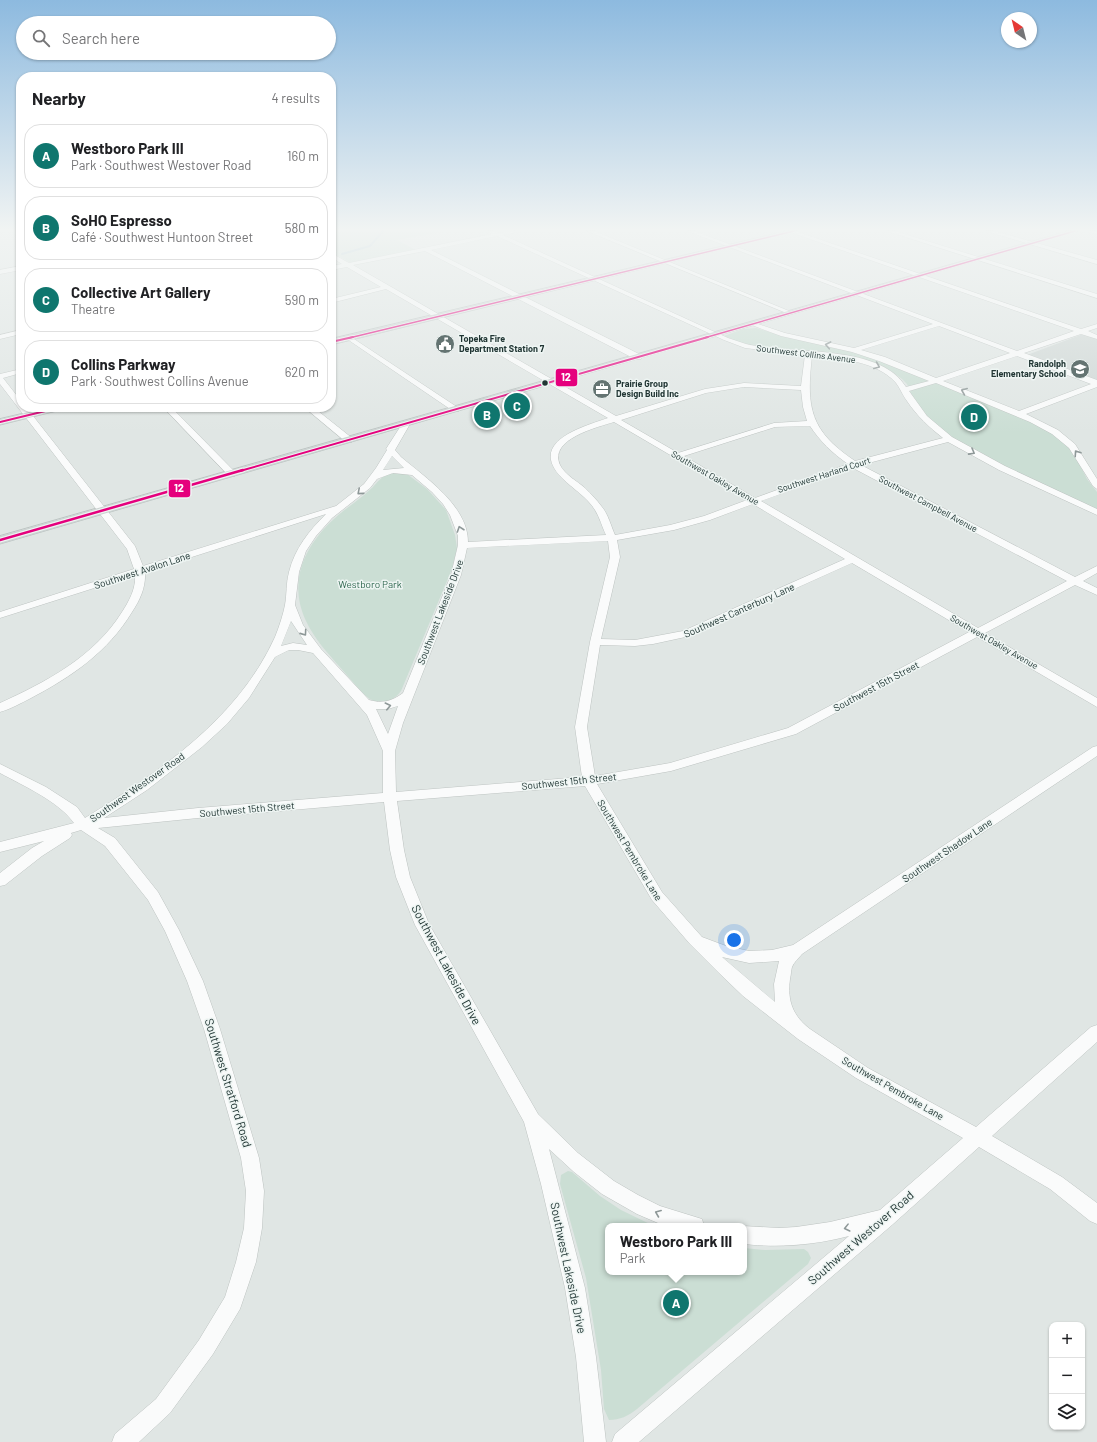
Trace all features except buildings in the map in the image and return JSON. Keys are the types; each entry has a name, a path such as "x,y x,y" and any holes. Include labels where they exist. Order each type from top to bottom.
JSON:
{"main road":[{"path":"336,341 514,298"},
{"path":"0,540 840,298"},
{"path":"0,422 18,412"}],"street":[{"name":"Southwest Oakley Avenue","path":"407,298 614,418 1097,703"},
{"path":"523,298 638,357"},
{"name":"Southwest Collins Avenue","path":"638,298 717,334 726,340 745,346 843,357 882,368 894,376 924,418 949,439 1002,468 1097,512"},
{"path":"755,298 791,313"},
{"path":"872,298 1097,384"},
{"path":"987,298 1097,336"},
{"name":"Southwest Collins Avenue","path":"752,324 797,338 854,350 896,364 1033,420 1064,438 1077,453 1097,486"},
{"path":"854,350 940,324"},
{"path":"904,390 939,381 1097,326"},
{"path":"0,337 16,333"},
{"path":"349,338 456,409"},
{"name":"Southwest Campbell Avenue","path":"809,353 804,398 812,423 832,447 855,464 944,513 1097,592"},
{"path":"16,373 0,377 16,398"},
{"path":"1018,414 1097,384"},
{"name":"Southwest Pembroke Lane","path":"805,388 744,385 716,388 614,418 586,428 566,438 557,447 554,459 559,470 583,490 594,503 612,538 615,557 595,642 581,727 589,781 657,896 695,940 749,992 804,1034 862,1073 977,1136 1056,1183 1097,1215"},
{"path":"0,708 60,676 82,662 107,639 124,619 140,584 140,570 132,548 26,412"},
{"path":"172,412 232,474"},
{"path":"314,412 349,440"},
{"path":"678,456 774,425 812,423"},
{"name":"Southwest Lakeside Drive","path":"390,751 378,724 365,703 317,651 298,625 290,605 294,572 301,551 312,534 329,516 361,492 374,477 406,424"},
{"name":"Southwest Harland Court","path":"463,544 612,538 689,523 855,464 949,439"},
{"name":"Southwest Lakeside Drive","path":"390,449 398,459 447,502 455,515 463,536 463,544 456,575 397,723 390,751 390,797 397,850 403,877 413,905 432,944 532,1120 550,1184 575,1288 586,1357 595,1442"},
{"name":"Southwest Lakeside Drive","path":"374,477 381,473 397,470 415,474"},
{"name":"Southwest Avalon Lane","path":"0,615 344,504"},
{"name":"Southwest Avalon Lane","path":"284,524 307,524 313,530 312,534"},
{"name":"Southwest Canterbury Lane","path":"595,642 653,642 686,634 853,560"},
{"name":"Southwest 15th Street","path":"0,847 83,825 390,797 589,781 671,767 792,730 1097,569"},
{"name":"Southwest Westover Road","path":"0,880 37,852 111,808 171,766 198,744 219,724 254,683 280,636 290,605"},
{"path":"270,655 291,647 302,647 317,651"},
{"path":"365,703 385,707 394,705 408,695"},
{"name":"Southwest Shadow Lane","path":"804,1034 785,1012 782,1000 782,984 785,964 797,950 1097,750"},
{"name":"Southwest Stratford Road","path":"0,768 41,790 72,810 83,825 110,842 153,896 172,930 195,980 212,1029 250,1158 255,1191 253,1228 246,1262 233,1302 206,1347 163,1406 123,1442"},
{"name":"Southwest Shadow Lane","path":"695,940 720,952 750,957 781,955 797,950"},
{"name":"Southwest Westover Road","path":"623,1442 884,1218 1097,1032"},
{"name":"Southwest Lakeside Drive","path":"532,1120 599,1182 652,1211 686,1223"},
{"path":"747,1236 760,1238 820,1234 884,1218"}],"shaded area":[{"name":"Randolph Elementary School","path":"1083,334 1097,339 1097,381 1027,355"}],"green space":[{"path":"756,328 793,339 844,349 897,366 1026,420 1051,433 1068,447 1078,461 1087,479 1097,492 1097,509 1007,468 953,438 924,414 914,401 907,384 902,379 878,364 744,344 724,336 743,329"},
{"name":"Westboro Park","path":"391,474 407,474 427,489 446,510 455,535 457,548 452,569 401,691 392,699 380,702 372,700 364,694 316,639 306,621 300,603 298,586 301,569 307,554 316,539 327,526 382,478"},
{"path":"568,1171 572,1172 600,1196 621,1210 648,1223 605,1223 605,1275 747,1275 747,1248 765,1250 804,1249 808,1252 811,1258 808,1264 637,1409 624,1417 609,1420 604,1409 601,1370 586,1278 560,1184 561,1175"}],"transit line":[{"name":"12","path":"336,341 513,298"},
{"name":"12","path":"0,540 841,298"},
{"name":"12","path":"0,422 41,412"}],"place":[{"name":"Topeka Fire Department Station 7","path":"445,344"},
{"name":"Randolph Elementary School","path":"1080,369"},
{"name":"Prairie Group Design Build Inc","path":"602,389"},
{"name":"Collective Art Gallery","path":"517,406"},
{"name":"SoHO Espresso","path":"487,415"},
{"name":"Collins Parkway","path":"974,417"},
{"name":"Westboro Park III","path":"676,1303"}]}
